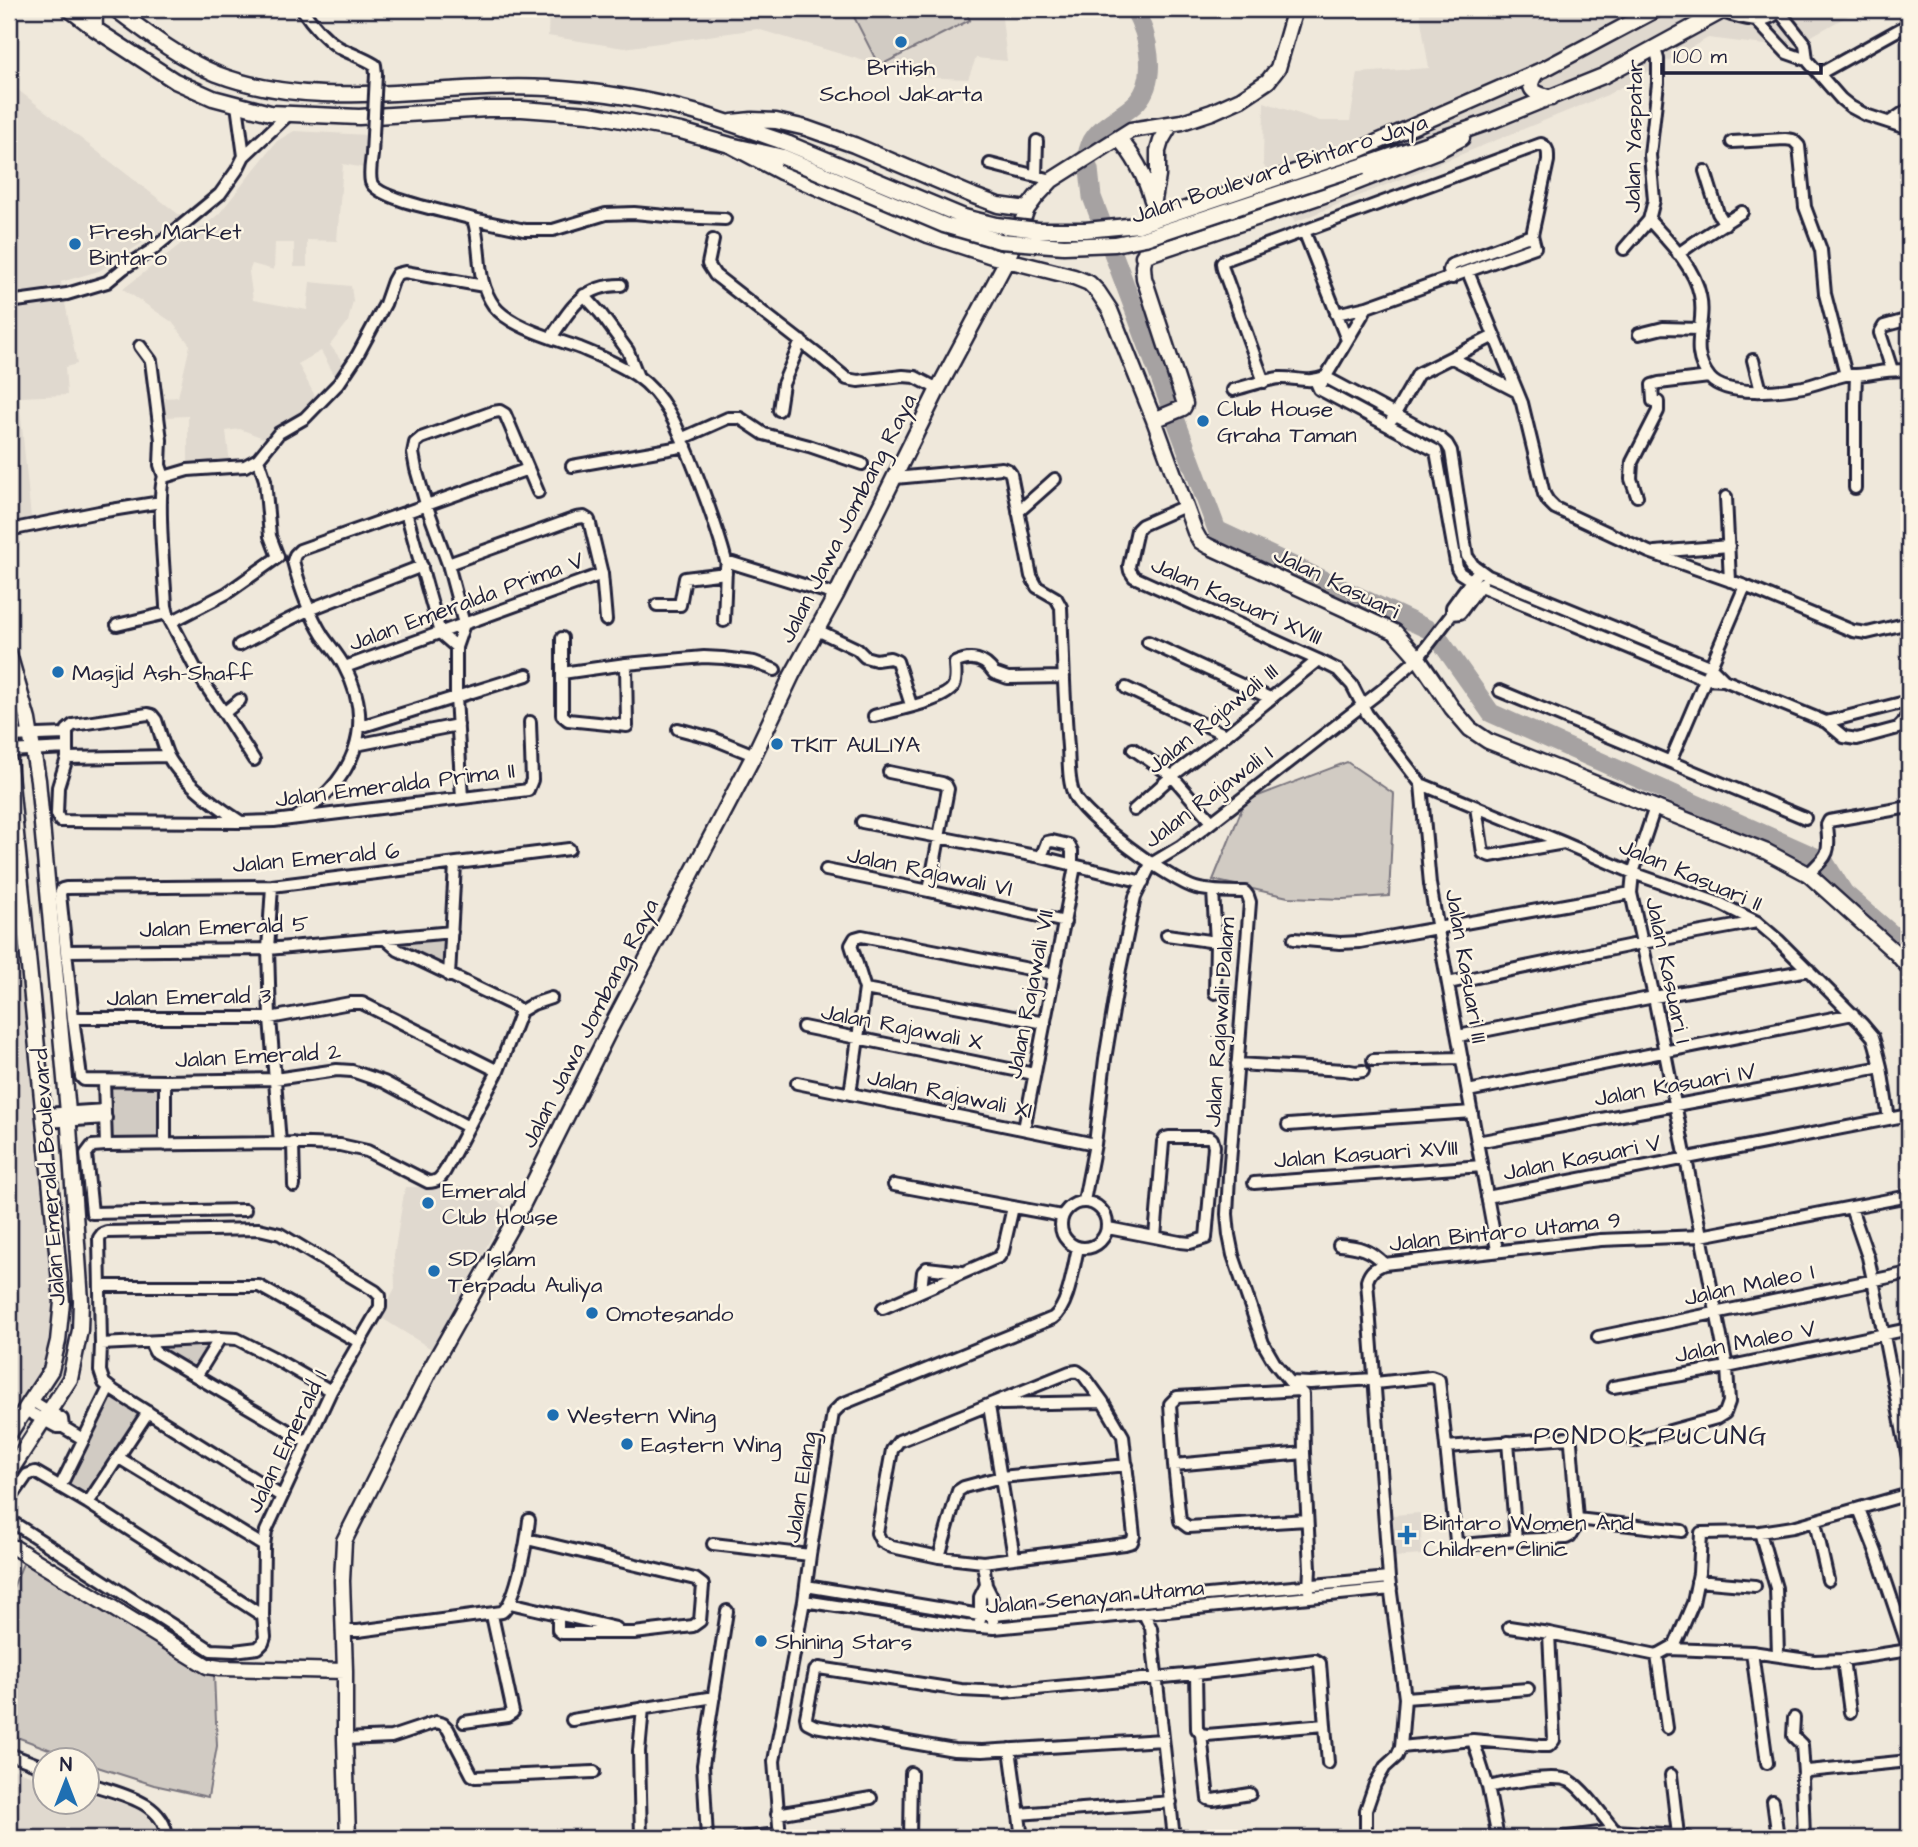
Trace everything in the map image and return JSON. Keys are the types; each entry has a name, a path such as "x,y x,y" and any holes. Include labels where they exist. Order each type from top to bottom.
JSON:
{"main road":[{"name":"Jalan Boulevard Bintaro Jaya","path":"69,9 176,81 237,106 288,115 359,117 486,109 536,110 615,118 681,131 730,145 786,151 964,217 996,225 1038,230 1115,229 1138,225 1357,150 1537,72 1657,9"},
{"path":"95,29 94,19 100,9"},
{"name":"Jalan Boulevard Bintaro Jaya","path":"115,9 180,56 215,73 256,85 311,93 357,95 470,88 548,88 658,103 727,122 944,225 1000,241 1065,246 1115,244 1145,238 1483,124 1604,76 1723,10"},
{"name":"Jalan Jawa Jombang Raya","path":"348,1838 342,1581 344,1541 431,1368 518,1213 617,1016 754,755 938,389 1007,260 1027,209 1052,180 1118,138 1137,128 1171,124 1212,112 1241,99 1268,81 1278,68 1295,9"},
{"path":"1537,72 1531,81 1531,88 1534,93 1551,98"},
{"path":"727,122 776,121 806,128 998,205 1027,209"},
{"path":"1157,419 1184,408 1185,402 1144,278 1143,256 1158,176 1158,151 1171,124"},
{"path":"1143,256 1324,195 1413,161 1451,145 1483,124"},
{"path":"1118,138 1139,166 1153,201"},
{"name":"Jalan Kasuari","path":"730,145 781,172 928,235 1089,283 1110,310 1157,419 1185,506 1200,541 1395,632 1418,658 1452,708 1471,729 1488,741 1767,852 1817,866 1909,968"},
{"name":"Jalan Emerald Boulevard","path":"9,654 32,742 38,780 69,1116 81,1286 80,1323 70,1379 9,1472"},
{"name":"Jalan Emerald Boulevard","path":"9,763 62,1302 54,1360 46,1380 9,1434"},
{"path":"9,1547 15,1548 207,1666 345,1671"}],"street":[{"path":"302,9 312,24 330,41 375,65 372,185 398,200 525,229 553,230 606,214 634,213 725,219"},
{"path":"1723,10 1757,21 1787,53 1807,60 1851,107 1866,115 1909,129"},
{"path":"1757,21 1779,10 1805,44 1807,60"},
{"path":"1819,74 1909,24"},
{"name":"Jalan Yaspatar","path":"1655,49 1658,59 1658,83 1650,155 1654,200 1650,220 1678,254 1699,288 1702,314 1698,350 1709,377"},
{"path":"237,106 244,156"},
{"path":"1890,122 1909,109"},
{"path":"9,302 67,295 107,282 152,250 220,194 244,156 288,115"},
{"path":"1732,142 1785,139 1799,146 1805,207 1821,250 1825,294 1851,375 1855,488"},
{"path":"1036,176 1037,141"},
{"path":"1264,382 1222,264 1225,260 1541,144 1548,150 1532,235 1536,245 1534,248 1367,307 1336,314"},
{"path":"990,164 1052,180"},
{"path":"1705,171 1718,212 1725,224"},
{"path":"1678,254 1742,212"},
{"path":"473,219 478,264 484,286 495,306 528,328 601,356 638,377 668,410 712,511 726,561 724,621"},
{"path":"1624,249 1650,220"},
{"path":"1304,231 1347,340"},
{"path":"1452,278 1449,270 1451,265 1532,235"},
{"path":"713,240 708,259 710,271 846,379 858,381 892,376 915,377 938,389"},
{"path":"164,477 188,470 245,466 258,459 279,433 304,418 339,383 385,304 397,274 405,272 484,286"},
{"path":"1468,272 1522,402 1544,494 1555,508 1650,552 1745,586 1853,631 1867,633 1909,622"},
{"path":"551,338 574,303 584,295 601,286 621,285"},
{"path":"584,295 628,351 638,377"},
{"path":"1320,382 1367,307"},
{"path":"1892,370 1880,333 1884,326 1909,319"},
{"path":"1639,334 1663,328 1699,330"},
{"path":"1389,426 1418,374 1494,336"},
{"path":"779,410 783,384 801,341"},
{"path":"140,346 151,361 162,440 160,465 164,477 161,502 169,618 200,677 254,760"},
{"path":"1452,358 1516,391"},
{"path":"1752,360 1761,391"},
{"path":"1637,496 1631,479 1632,462 1658,411 1658,402 1652,398 1652,385 1709,377 1729,389 1761,391 1803,387 1851,375 1892,370 1909,371"},
{"path":"1233,390 1280,378 1320,382 1395,414 1441,439 1451,451 1466,556 1473,565 1483,573 1711,667 1724,680"},
{"path":"1320,382 1389,426 1436,451 1457,568 1476,583 1705,679 1724,680 1826,722 1844,737 1857,739 1898,728 1909,712"},
{"path":"462,797 456,648 464,624 448,564 416,470 413,453 415,443 421,438 500,411 505,414 538,492"},
{"path":"572,466 684,442 723,420 734,417 764,434 862,464"},
{"path":"117,625 169,618 227,593 278,557 270,536 265,480 258,459"},
{"name":"Jalan Rajawali Dalam","path":"895,478 1002,468 1008,470 1031,576 1037,587 1056,598 1061,607 1070,781 1073,794 1082,808 1150,864 1195,888 1245,892 1248,896 1250,902 1227,1214 1233,1255 1263,1343 1290,1382 1374,1381"},
{"path":"294,818 312,807 333,787 348,764 360,727 358,702 345,667 308,610 293,561 295,555 426,504 528,469"},
{"path":"1018,512 1055,479"},
{"path":"1726,497 1730,581"},
{"path":"9,530 161,502"},
{"name":"Jalan Kasuari XVIII","path":"1185,506 1142,525 1137,530 1129,566 1134,577 1338,670 1352,685 1361,706"},
{"path":"406,512 440,633 456,648"},
{"path":"448,564 533,532 584,517 589,520 602,574 606,620"},
{"path":"1650,552 1729,546"},
{"path":"726,561 836,594"},
{"path":"239,645 308,610 422,566"},
{"path":"657,605 680,605 685,578 726,573"},
{"name":"Jalan Rajawali I","path":"1084,1201 1095,1144 1105,1059 1120,969 1135,897 1150,864 1181,846 1382,690 1418,658 1451,615 1460,614 1483,573"},
{"name":"Jalan Emeralda Prima V","path":"345,667 602,574"},
{"path":"1670,762 1745,586"},
{"path":"817,630 858,649 865,657 876,660 890,658 897,661 911,705"},
{"path":"562,638 562,715 568,720 627,726 626,664"},
{"path":"1148,642 1270,698"},
{"path":"562,673 704,657 723,658 753,668 792,675"},
{"path":"874,716 948,693 955,684 955,663 958,660 982,660 989,664 994,673 1008,678 1064,677"},
{"name":"Jalan Rajawali III","path":"1134,810 1172,776 1318,660"},
{"path":"360,727 527,675"},
{"path":"1126,688 1226,735"},
{"path":"1500,691 1805,818"},
{"path":"224,713 240,700"},
{"path":"1826,722 1909,701"},
{"path":"1361,706 1420,784"},
{"path":"67,753 66,734 73,725 152,715 168,757 180,773 241,822"},
{"name":"Jalan Emeralda Prima II","path":"67,753 58,787 57,814 60,821 241,822 528,790 532,780 530,722"},
{"path":"356,745 458,725"},
{"path":"678,729 712,738 754,755"},
{"path":"9,751 66,734"},
{"path":"9,736 67,753 168,757"},
{"path":"1133,749 1172,776 1212,822"},
{"path":"889,772 946,785 948,789 929,891"},
{"name":"Jalan Kasuari II","path":"1420,784 1633,873 1721,904 1757,922 1809,970 1872,1037 1881,1067 1889,1119"},
{"name":"Jalan Kasuari III","path":"1420,784 1430,884 1497,1250"},
{"path":"1476,807 1481,847 1483,853 1490,856 1564,843"},
{"path":"1633,873 1655,807"},
{"path":"1817,866 1829,845 1829,821 1909,807"},
{"path":"862,822 1041,857 1143,881"},
{"path":"1041,857 1047,842 1069,845 1073,865"},
{"name":"Jalan Emerald 6","path":"66,951 60,894 62,889 66,888 272,886 569,849"},
{"path":"449,975 455,864"},
{"name":"Jalan Rajawali VII","path":"1024,1129 1065,922 1073,865"},
{"name":"Jalan Rajawali VI","path":"826,870 1065,922"},
{"name":"Jalan Kasuari I","path":"1633,873 1631,893 1717,1312 1727,1367 1729,1402 1725,1413 1717,1418 1634,1441"},
{"path":"272,886 268,949 270,1018 280,1143"},
{"path":"1213,891 1215,992"},
{"path":"1294,939 1360,942 1631,893"},
{"path":"1448,983 1757,922"},
{"name":"Jalan Emerald 5","path":"66,951 268,949 452,932"},
{"path":"1167,935 1216,942"},
{"path":"849,1094 865,989 852,944 855,938 862,936 1054,974"},
{"path":"384,938 398,950 521,1011"},
{"path":"66,951 73,1018"},
{"path":"1458,1036 1654,997 1809,970"},
{"path":"865,989 1045,1023"},
{"path":"245,1210 92,1213 86,1154 92,1146 106,1144 293,1143 355,1147 428,1182 435,1182 445,1171 498,1071 521,1011 551,998"},
{"name":"Jalan Emerald 3","path":"73,1018 270,1018 362,1003 498,1071"},
{"path":"1468,1091 1853,1014"},
{"name":"Jalan Emerald 2","path":"73,1018 81,1077 84,1080 275,1079 337,1070 352,1071 384,1082 468,1127"},
{"name":"Jalan Rajawali X","path":"803,1027 1034,1074"},
{"path":"1373,1060 1462,1058"},
{"path":"1237,1064 1363,1071"},
{"name":"Jalan Kasuari IV","path":"1477,1142 1881,1067"},
{"path":"104,1081 106,1144"},
{"path":"165,1081 165,1145"},
{"name":"Jalan Rajawali XI","path":"797,1083 1095,1144"},
{"path":"1288,1125 1472,1112"},
{"path":"45,1118 105,1114"},
{"path":"1685,1158 1909,1115"},
{"path":"1108,1228 1168,1241 1190,1243 1206,1238 1213,1139 1165,1138 1155,1237"},
{"path":"293,1143 294,1186"},
{"name":"Jalan Kasuari V","path":"1488,1197 1685,1158"},
{"name":"Jalan Kasuari XVIII","path":"1254,1183 1482,1166"},
{"path":"894,1185 1062,1216"},
{"name":"Jalan Bintaro Utama 9","path":"1401,1747 1405,1698 1390,1583 1367,1281 1369,1274 1384,1264 1497,1250 1601,1240 1701,1236 1909,1196"},
{"path":"1084,1201 1097,1205 1106,1215 1108,1228 1103,1241 1092,1248 1078,1248 1066,1241 1060,1229 1062,1216 1071,1205 1084,1201"},
{"path":"883,1308 1002,1254 1013,1207"},
{"path":"1851,1208 1868,1256 1909,1463"},
{"name":"Jalan Emerald 1","path":"9,1520 211,1650 223,1652 258,1648 263,1643 264,1546 267,1531 331,1391 380,1307 380,1296 281,1234 259,1229 107,1232 99,1238 101,1286"},
{"path":"1339,1245 1369,1250 1384,1264"},
{"name":"Jalan Elang","path":"780,1836 774,1761 804,1601 833,1413 837,1408 865,1395 1053,1318 1060,1313 1064,1304 1078,1248"},
{"path":"1369,1250 1369,1274"},
{"path":"921,1290 923,1272 928,1268 964,1273"},
{"name":"Jalan Maleo I","path":"1598,1337 1909,1273"},
{"path":"281,1496 109,1388 101,1378 100,1371 101,1286 259,1286 359,1342"},
{"name":"Jalan Maleo V","path":"1613,1387 1727,1367 1909,1329"},
{"path":"197,1375 220,1338"},
{"path":"101,1344 237,1339 331,1391"},
{"path":"154,1342 152,1346 155,1352 307,1442"},
{"path":"1077,1371 1084,1376 1103,1402 1124,1436 1134,1536 1132,1542 983,1562 939,1557 892,1547 881,1541 877,1532 892,1450 899,1441 1070,1372 1077,1371"},
{"path":"1374,1381 1431,1377 1440,1380 1446,1447 1456,1541 1464,1545 1566,1538 1573,1532 1577,1519 1569,1438 1446,1447"},
{"path":"60,1487 109,1388"},
{"path":"1307,1520 1188,1527 1180,1521 1170,1404 1177,1397 1298,1390 1303,1394 1312,1590"},
{"path":"992,1405 1103,1402"},
{"path":"29,1405 46,1416 62,1419 63,1427 83,1439"},
{"path":"992,1405 1014,1557"},
{"path":"88,1503 148,1412"},
{"path":"1508,1443 1516,1540"},
{"path":"1174,1465 1304,1453"},
{"path":"119,1458 264,1546"},
{"path":"939,1557 958,1491 964,1487 1001,1477 1127,1465"},
{"path":"9,1501 27,1475 35,1472 263,1616"},
{"path":"1509,1627 1657,1655 1675,1645 1693,1603 1701,1533 1760,1532 1815,1522 1909,1494"},
{"path":"1669,1649 1752,1652 1814,1661 1843,1660 1909,1650 1877,1552 1858,1509"},
{"path":"1577,1519 1682,1531"},
{"path":"344,1631 502,1612 510,1603 527,1539 529,1520"},
{"path":"1815,1522 1828,1580"},
{"path":"1760,1532 1776,1588 1778,1655"},
{"path":"527,1539 695,1579 703,1585 699,1621 695,1626 634,1633 562,1633 558,1630 558,1614"},
{"path":"713,1544 810,1555"},
{"path":"983,1562 986,1586 992,1597 994,1628"},
{"path":"1697,1581 1755,1586"},
{"name":"Jalan Senayan Utama","path":"806,1586 993,1615 1390,1583"},
{"path":"980,1628 980,1597 986,1586"},
{"name":"Jalan Senayan Utama","path":"804,1601 994,1628 1150,1612 1312,1590"},
{"path":"510,1603 634,1633"},
{"path":"707,1838 704,1765 727,1611"},
{"path":"1150,1612 1174,1838"},
{"path":"464,1722 508,1716 513,1712 492,1615"},
{"path":"1366,1838 1366,1810 1375,1784 1401,1747 1473,1740 1549,1746 1553,1740 1549,1633"},
{"path":"1752,1652 1766,1763"},
{"path":"1657,1655 1667,1728"},
{"path":"1163,1740 954,1750 815,1726 807,1722 806,1717 815,1671 818,1668 984,1692 1156,1678 1315,1660 1320,1663 1328,1763"},
{"path":"1843,1660 1850,1712"},
{"path":"1196,1674 1198,1729 1201,1734 1208,1798 1213,1800 1250,1794"},
{"path":"1405,1698 1528,1689"},
{"path":"572,1720 714,1697"},
{"path":"641,1838 639,1751 643,1708"},
{"path":"1794,1718 1793,1736 1802,1745 1804,1838"},
{"path":"345,1739 391,1737 436,1722 448,1729 472,1775 476,1777 594,1772"},
{"path":"1201,1734 1325,1726"},
{"path":"1473,1740 1488,1787 1498,1838"},
{"path":"1010,1749 1022,1838"},
{"path":"9,1754 32,1763"},
{"path":"1804,1774 1909,1761"},
{"path":"910,1838 911,1773"},
{"path":"1560,1838 1616,1834 1678,1837 1671,1775"},
{"path":"1488,1787 1550,1777 1565,1779 1577,1787 1616,1834"},
{"path":"102,1788 146,1804 164,1823 167,1838"},
{"path":"778,1814 871,1798"},
{"path":"1773,1801 1778,1838"},
{"path":"1019,1814 1171,1802"},
{"path":"739,1838 780,1836"}],"shaded area":[{"name":"British School Jakarta","path":"549,9 1001,9 1007,61 976,58 968,79 918,77 757,29 624,48 548,36"},
{"path":"850,9 964,9 970,20 879,66"},
{"path":"1419,9 1860,9 1790,48 1708,38 1607,95 1295,222 1263,164 1264,102 1320,121 1350,121 1358,73 1429,68"},
{"name":"Fresh Market Bintaro","path":"9,83 182,217 99,271 61,282 77,364 65,367 67,395 19,397 31,518 10,523"},
{"path":"294,131 368,135 364,168 343,164 337,241 307,240 307,267 294,267 294,243 275,243 274,270 252,264 249,272 253,300 307,310 310,282 351,286 353,301 348,322 330,345 345,365 336,378 321,351 298,364 316,398 266,439 240,429 226,431 230,464 188,464 188,416 165,417 165,398 178,397 190,345 172,322 123,289 219,214 277,141"},
{"path":"1347,762 1394,794 1389,896 1343,899 1288,897 1213,880 1245,801"},
{"path":"17,910 55,1290 44,1369 9,1420 9,912"},
{"path":"452,932 449,976 384,938"},
{"path":"104,1081 165,1081 165,1145 106,1145"},
{"name":"SD Islam Terpadu Auliya","path":"405,1187 472,1187 507,1207 433,1350 380,1317 395,1288 394,1255"},
{"path":"220,1338 197,1375 155,1352 154,1342"},
{"path":"109,1388 148,1412 88,1503 60,1487"},
{"name":"Bintaro Women And Children Clinic","path":"1420,1513 1422,1555 1395,1557 1393,1515"},
{"path":"24,1561 214,1674 217,1746 208,1797 154,1785 102,1768 102,1745 38,1745 9,1734 9,1597"},
{"path":"9,1768 32,1776 32,1815 102,1815 102,1797 143,1810 151,1819 159,1838 9,1838"}],"waterway":[{"path":"1088,151 1096,135 1137,102 1148,81 1147,43 1134,9"},
{"path":"1089,169 1092,197 1217,530 1434,632 1491,713 1824,861 1844,893 1909,949"}],"place":[{"name":"British School Jakarta","path":"901,42"},
{"name":"Fresh Market Bintaro","path":"75,244"},
{"name":"Club House Graha Taman","path":"1203,421"},
{"name":"Masjid Ash-Shaff","path":"58,672"},
{"name":"TKIT AULIYA","path":"777,744"},
{"name":"Emerald Club House","path":"428,1203"},
{"name":"SD Islam Terpadu Auliya","path":"434,1271"},
{"name":"Omotesando","path":"592,1313"},
{"name":"Western Wing","path":"553,1415"},
{"name":"Eastern Wing","path":"627,1444"},
{"name":"Bintaro Women And Children Clinic","path":"1407,1535"},
{"name":"Shining Stars","path":"761,1641"}],"district":[{"name":"PONDOK PUCUNG","path":"1651,1435"}]}
